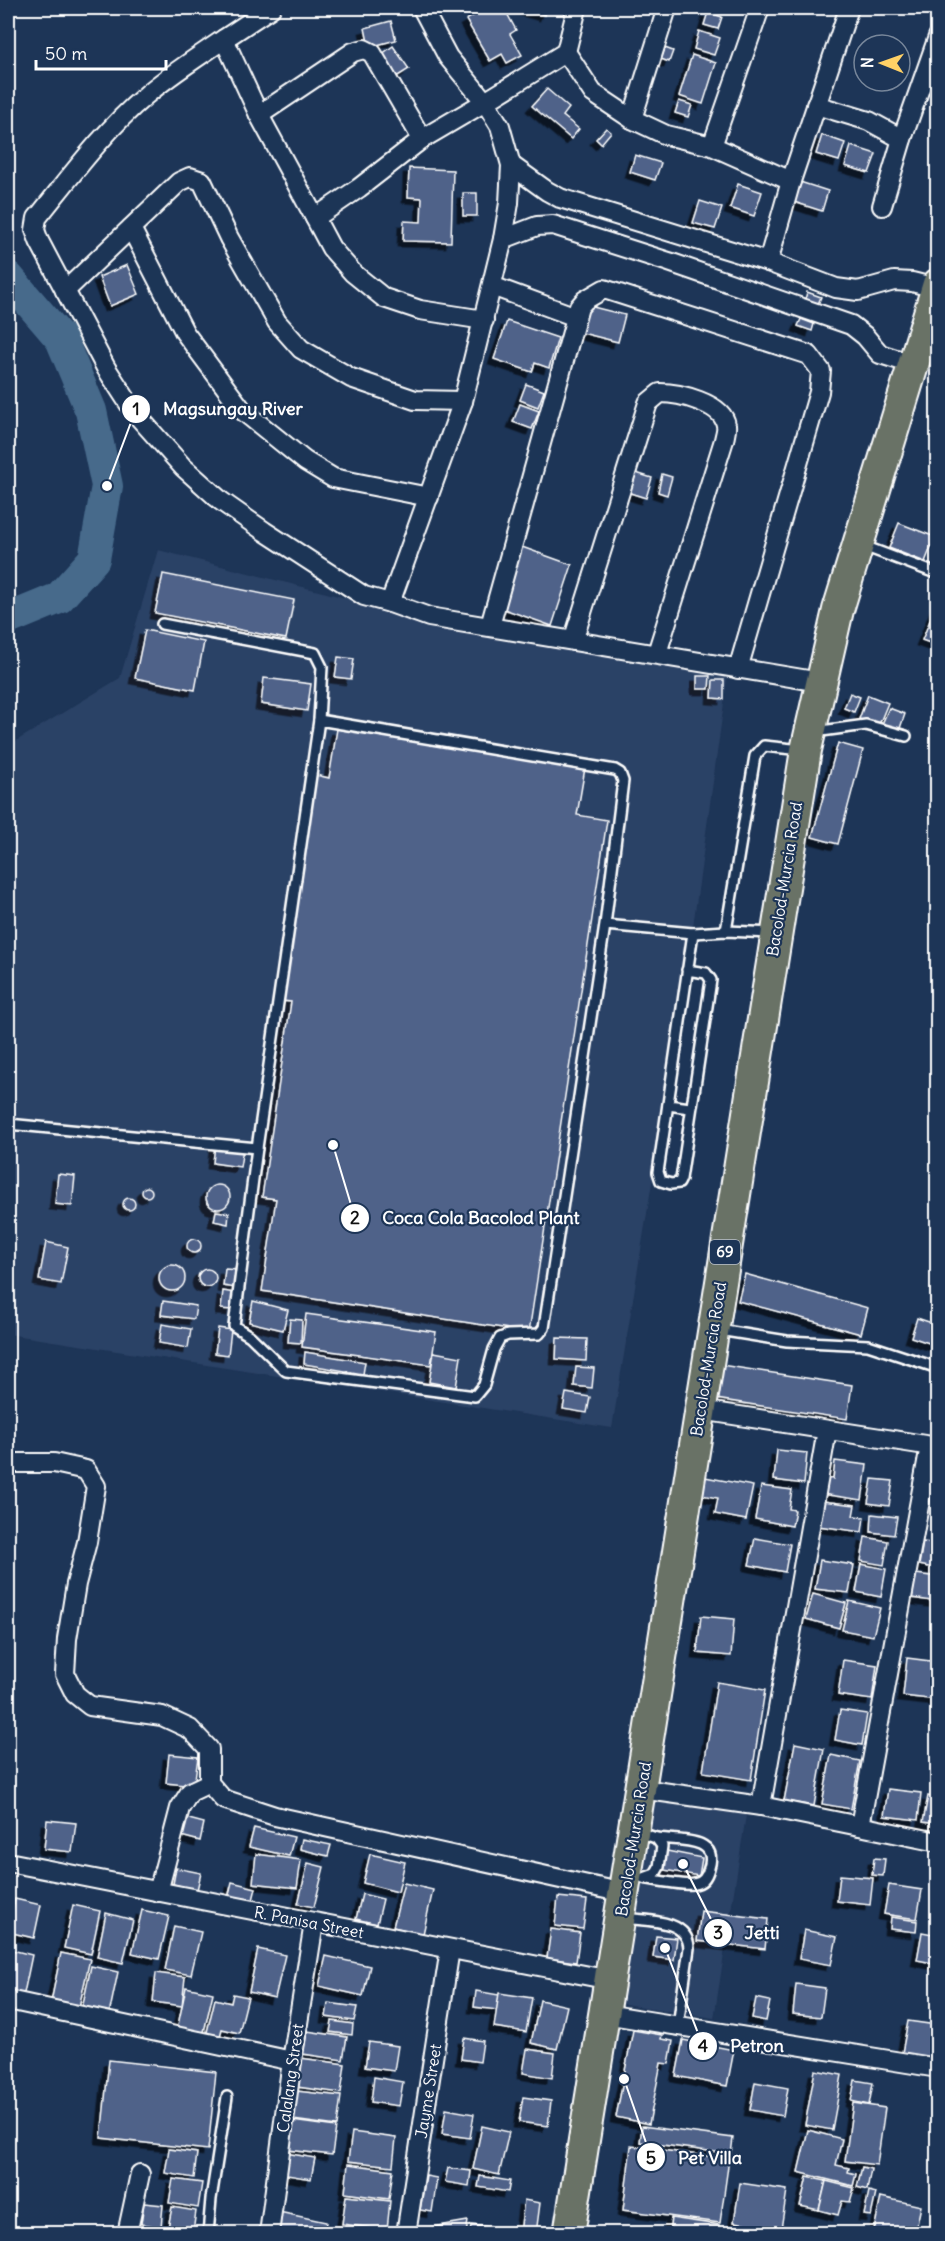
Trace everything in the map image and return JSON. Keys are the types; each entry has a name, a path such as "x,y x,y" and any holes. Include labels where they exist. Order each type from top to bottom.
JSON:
{"main road":[{"name":"Bacolod-Murcia Road","path":"569,2234 610,1980 629,1892 646,1834 641,1789 775,933 808,741 838,610 937,286"}],"street":[{"path":"271,8 145,95 90,153 37,218 35,230 39,241 106,368 135,412 183,467 221,501 364,596 429,616 820,682"},
{"path":"390,603 463,400 503,239 509,203 511,165 500,126 448,57 422,8"},
{"path":"315,218 359,188 422,139 566,52 577,8"},
{"path":"633,119 667,8"},
{"path":"712,146 760,8"},
{"path":"768,262 791,181 849,8"},
{"path":"882,206 902,139 938,37"},
{"path":"224,39 259,115 331,248 353,273 384,298 420,310 484,320"},
{"path":"259,115 353,52 364,49 372,53 422,139"},
{"path":"566,52 592,93 633,119 666,135 712,146 791,181"},
{"path":"816,105 869,122 902,139"},
{"path":"511,165 560,198 768,262 849,291 858,291 894,281 937,286"},
{"path":"65,291 179,182 190,177 202,181 229,238 277,322 301,350 351,378 415,400 463,400"},
{"path":"553,225 560,198"},
{"path":"503,239 537,226 553,225 669,262 851,325 866,336 880,354 912,364"},
{"path":"131,228 185,333 243,411 305,461 333,478 429,497"},
{"path":"669,262 677,234"},
{"path":"791,305 800,274"},
{"path":"492,286 576,317"},
{"path":"490,626 579,307 585,300 604,289 809,355 821,370 819,392 738,669"},
{"path":"573,641 648,404 660,393 671,393 700,400 721,415 726,424 724,440 657,653"},
{"path":"700,1410 934,1446 860,1826"},
{"path":"761,1806 827,1430"},
{"path":"8,1463 54,1463 86,1470 96,1486 67,1639 65,1674 75,1694 90,1706 162,1716 190,1729 208,1749 208,1783 223,1798 275,1816 629,1892"},
{"path":"158,1892 180,1808 190,1792 208,1783"},
{"path":"641,1789 761,1806 938,1842"},
{"name":"R. Panisa Street","path":"8,1862 610,1980"},
{"name":"Calalang Street","path":"269,2234 292,2061 314,1923"},
{"name":"Jayme Street","path":"406,2234 450,1949"},
{"path":"8,2000 292,2061"},
{"path":"605,2014 938,2068"},
{"path":"128,2234 140,2174"}],"lane":[{"path":"857,543 938,574"},
{"path":"162,624 315,653 322,667 319,720 257,1148 234,1326 250,1336 286,1371 475,1396 484,1385 494,1349 500,1338 508,1335 539,1334 544,1328 605,925 623,781 620,773 615,770 319,720"},
{"path":"726,931 756,756 764,746 808,741 866,725 906,736"},
{"path":"605,925 693,933 726,931 775,933"},
{"path":"687,970 706,974 711,980 681,1179 678,1183 671,1184 661,1181 658,1172 687,970 693,933"},
{"path":"668,1106 690,1108"},
{"path":"8,1124 257,1148"},
{"path":"713,1329 787,1341 867,1345 938,1368"},
{"path":"629,1892 694,1884 704,1880 708,1872 711,1857 710,1850 704,1844 646,1834"},
{"path":"629,1892 687,1936 689,1948 678,2026"},
{"path":"208,2234 210,2199 227,2097"}],"shaded area":[{"path":"158,550 373,605 730,659 689,955 612,1428 8,1334 8,746 120,678"},
{"path":"649,1800 746,1815 714,2018 618,2003"}],"building":[{"path":"475,8 504,8 516,30 510,34 522,55 507,63 502,54 490,61 466,20 478,13"},
{"path":"520,8 548,8 545,15"},
{"path":"708,12 722,17 718,29 704,25"},
{"path":"391,21 396,40 369,47 365,28"},
{"path":"699,31 720,38 714,55 694,49"},
{"path":"393,46 409,69 393,79 378,57"},
{"path":"665,48 673,51 669,62 661,59"},
{"path":"692,55 716,63 703,104 679,96"},
{"path":"547,89 569,108 563,116 579,129 571,139 532,106"},
{"path":"679,101 692,105 688,117 675,113"},
{"path":"606,128 611,132 601,144 596,139"},
{"path":"822,135 845,143 839,161 816,154"},
{"path":"851,146 876,154 869,173 845,166"},
{"path":"635,155 661,163 655,180 630,172"},
{"path":"409,168 453,170 451,242 403,241 404,221 421,222 422,198 408,197"},
{"path":"800,182 828,191 822,211 794,202"},
{"path":"738,184 762,192 754,216 730,208"},
{"path":"463,193 477,193 477,216 463,216"},
{"path":"700,201 722,208 715,229 693,223"},
{"path":"127,265 139,294 110,306 99,277"},
{"path":"807,292 821,297 818,304 805,300"},
{"path":"589,306 625,315 618,342 582,333"},
{"path":"801,319 814,324 812,331 798,326"},
{"path":"507,321 558,338 549,368 535,363 532,372 494,359"},
{"path":"526,384 544,391 538,407 520,400"},
{"path":"520,404 539,411 532,429 513,422"},
{"path":"633,472 652,478 646,498 627,492"},
{"path":"662,474 672,477 667,495 658,492"},
{"path":"899,523 935,537 925,562 889,548"},
{"path":"522,547 572,565 552,626 501,608"},
{"path":"163,574 294,600 286,639 155,613"},
{"path":"938,601 938,646 922,640"},
{"path":"145,630 204,642 195,690 135,678"},
{"path":"338,657 354,659 351,679 335,677"},
{"path":"697,676 710,676 709,689 697,689"},
{"path":"264,678 311,684 307,711 261,704"},
{"path":"713,680 724,680 724,699 712,698"},
{"path":"850,693 860,697 854,712 844,708"},
{"path":"868,695 888,703 878,727 859,719"},
{"path":"889,708 905,714 899,731 882,724"},
{"path":"337,729 585,768 577,815 607,820 529,1332 262,1291 276,1199 262,1197 291,1002 282,1001 316,775 329,778"},
{"path":"838,743 863,750 838,844 812,837"},
{"path":"215,1145 243,1149 240,1167 213,1163"},
{"path":"58,1174 75,1176 72,1206 55,1204"},
{"path":"218,1185 223,1186 229,1192 229,1202 223,1208 218,1209 213,1208 207,1202 206,1197 207,1192 213,1186"},
{"path":"147,1187 151,1188 151,1196 147,1197 143,1196 142,1192 143,1188"},
{"path":"131,1198 135,1204 131,1210 127,1210 123,1202"},
{"path":"216,1211 229,1213 228,1224 214,1221"},
{"path":"194,1239 199,1241 201,1246 199,1251 194,1253 189,1251 187,1246 189,1241"},
{"path":"46,1242 68,1247 61,1284 39,1280"},
{"path":"172,1265 181,1269 185,1278 181,1287 172,1291 163,1287 159,1278 163,1269"},
{"path":"203,1269 211,1269 216,1274 214,1285 203,1287 198,1282 198,1274"},
{"path":"225,1269 238,1270 236,1288 223,1286"},
{"path":"745,1274 868,1308 861,1334 738,1301"},
{"path":"223,1291 235,1293 232,1310 221,1309"},
{"path":"163,1301 196,1306 194,1319 161,1315"},
{"path":"253,1301 288,1310 283,1330 249,1322"},
{"path":"306,1314 436,1332 431,1365 302,1347"},
{"path":"917,1318 938,1325 938,1346 911,1337"},
{"path":"290,1319 302,1320 301,1343 288,1342"},
{"path":"162,1324 191,1329 188,1348 159,1343"},
{"path":"218,1328 231,1330 228,1355 215,1353"},
{"path":"557,1338 587,1339 586,1361 556,1359"},
{"path":"305,1352 365,1362 363,1374 304,1364"},
{"path":"434,1352 461,1357 456,1387 429,1382"},
{"path":"721,1365 852,1385 847,1419 716,1399"},
{"path":"576,1367 594,1368 592,1388 574,1386"},
{"path":"566,1393 590,1397 587,1413 563,1409"},
{"path":"777,1450 807,1453 804,1484 774,1480"},
{"path":"835,1461 867,1465 862,1500 822,1494 824,1478 833,1479"},
{"path":"705,1477 753,1486 746,1520 715,1514 718,1498 701,1495"},
{"path":"872,1479 893,1481 889,1506 868,1503"},
{"path":"761,1486 792,1490 789,1509 795,1510 792,1526 755,1519"},
{"path":"822,1501 855,1505 853,1516 864,1517 862,1532 818,1526"},
{"path":"872,1514 897,1517 894,1535 871,1532"},
{"path":"865,1537 888,1541 884,1565 861,1561"},
{"path":"755,1538 790,1544 785,1572 749,1565"},
{"path":"923,1542 938,1544 938,1569 919,1565"},
{"path":"820,1560 854,1565 849,1593 815,1589"},
{"path":"861,1564 886,1569 881,1597 856,1592"},
{"path":"916,1574 938,1577 938,1602 912,1598"},
{"path":"813,1594 846,1603 839,1628 806,1619"},
{"path":"849,1601 880,1608 873,1636 842,1630"},
{"path":"701,1616 734,1619 731,1656 697,1653"},
{"path":"907,1658 938,1662 938,1700 903,1696"},
{"path":"843,1660 877,1665 872,1700 838,1695"},
{"path":"717,1682 765,1690 751,1780 703,1772"},
{"path":"840,1710 867,1714 862,1745 835,1740"},
{"path":"795,1743 824,1749 814,1806 784,1801"},
{"path":"169,1754 198,1757 194,1786 166,1783"},
{"path":"831,1755 860,1761 851,1809 822,1804"},
{"path":"888,1789 921,1793 918,1820 884,1816"},
{"path":"928,1796 938,1798 938,1824 923,1822"},
{"path":"185,1818 204,1823 200,1841 181,1836"},
{"path":"47,1820 76,1823 72,1852 44,1849"},
{"path":"254,1828 294,1837 289,1856 249,1847"},
{"path":"302,1839 331,1845 328,1856 300,1849"},
{"path":"667,1851 702,1858 699,1876 664,1870"},
{"path":"256,1854 301,1860 297,1888 253,1883"},
{"path":"370,1854 405,1862 398,1892 363,1883"},
{"path":"874,1858 885,1859 883,1876 872,1875"},
{"path":"308,1863 324,1867 314,1907 298,1904"},
{"path":"176,1868 201,1873 197,1890 173,1884"},
{"path":"840,1875 873,1878 870,1905 837,1901"},
{"path":"232,1882 256,1888 252,1904 228,1898"},
{"path":"404,1883 433,1890 423,1934 393,1927"},
{"path":"889,1885 922,1890 917,1919 884,1914"},
{"path":"362,1894 383,1899 377,1924 356,1919"},
{"path":"558,1897 587,1900 583,1929 555,1926"},
{"path":"15,1899 41,1905 34,1938 8,1932"},
{"path":"73,1905 100,1911 91,1954 64,1948"},
{"path":"142,1910 169,1916 159,1959 132,1953"},
{"path":"701,1911 768,1919 765,1949 697,1941"},
{"path":"106,1913 133,1920 123,1963 97,1957"},
{"path":"891,1917 917,1921 916,1932 890,1929"},
{"path":"174,1926 201,1932 191,1975 165,1970"},
{"path":"551,1929 580,1933 576,1962 547,1958"},
{"path":"804,1930 837,1937 831,1965 799,1959"},
{"path":"922,1932 938,1935 938,1964 917,1960"},
{"path":"656,1936 677,1938 674,1960 653,1957"},
{"path":"8,1949 32,1955 23,1998 8,1994"},
{"path":"258,1949 285,1955 275,1998 249,1992"},
{"path":"61,1953 90,1959 79,2007 51,2002"},
{"path":"326,1956 370,1966 363,1996 319,1986"},
{"path":"91,1966 118,1972 109,2015 82,2009"},
{"path":"156,1973 185,1977 182,2006 153,2002"},
{"path":"796,1984 825,1988 821,2017 793,2014"},
{"path":"186,1987 213,1993 203,2036 177,2030"},
{"path":"476,1991 499,1995 497,2010 474,2007"},
{"path":"499,1993 532,1998 526,2032 494,2027"},
{"path":"233,1994 248,1997 239,2033 222,2029 219,2040 206,2036 215,1999 231,2003"},
{"path":"756,1998 770,2001 766,2021 752,2018"},
{"path":"540,2000 567,2006 557,2049 531,2043"},
{"path":"328,2003 357,2007 354,2021 326,2017"},
{"path":"332,2021 353,2024 352,2035 330,2032"},
{"path":"908,2021 936,2025 931,2058 902,2053"},
{"path":"633,2030 662,2035 661,2039 673,2041 669,2064 661,2063 649,2124 616,2117"},
{"path":"307,2031 347,2037 343,2060 303,2054"},
{"path":"464,2038 483,2041 480,2062 461,2059"},
{"path":"683,2040 734,2050 727,2086 676,2076"},
{"path":"369,2042 398,2046 394,2071 365,2067"},
{"path":"527,2049 555,2053 552,2078 523,2073"},
{"path":"300,2058 345,2064 341,2093 297,2087"},
{"path":"109,2060 216,2072 208,2150 101,2138"},
{"path":"815,2070 842,2075 832,2130 805,2125"},
{"path":"374,2077 403,2082 399,2106 371,2102"},
{"path":"855,2080 873,2083 869,2105 851,2101"},
{"path":"755,2082 788,2088 783,2116 750,2110"},
{"path":"296,2091 341,2096 337,2126 293,2120"},
{"path":"523,2097 551,2101 548,2126 519,2122"},
{"path":"853,2103 885,2108 877,2165 845,2161"},
{"path":"446,2109 474,2114 470,2138 442,2134"},
{"path":"292,2121 336,2127 332,2155 288,2150"},
{"path":"482,2126 509,2132 499,2175 473,2169"},
{"path":"642,2126 733,2138 731,2154 640,2142"},
{"path":"808,2130 842,2139 836,2165 849,2168 848,2172 856,2174 853,2186 798,2172"},
{"path":"352,2132 396,2138 393,2166 348,2161"},
{"path":"631,2146 729,2159 720,2223 623,2210"},
{"path":"169,2149 197,2153 194,2178 165,2173"},
{"path":"285,2153 315,2158 311,2179 281,2174"},
{"path":"348,2164 393,2170 389,2199 345,2193"},
{"path":"862,2167 871,2169 867,2190 857,2187"},
{"path":"448,2168 471,2171 469,2186 445,2182"},
{"path":"426,2176 437,2178 432,2212 420,2210"},
{"path":"480,2176 510,2181 508,2192 478,2187"},
{"path":"807,2177 826,2181 819,2210 800,2206"},
{"path":"173,2179 202,2183 198,2208 169,2203"},
{"path":"826,2181 854,2188 850,2202 842,2201 838,2215 819,2210"},
{"path":"740,2183 787,2190 781,2229 734,2222"},
{"path":"869,2191 876,2193 871,2216 864,2215"},
{"path":"346,2196 390,2201 387,2230 342,2224"},
{"path":"881,2197 921,2206 915,2234 888,2234 874,2230"},
{"path":"524,2200 540,2203 536,2234 520,2234"},
{"path":"144,2203 163,2205 161,2227 141,2224"},
{"path":"172,2207 196,2211 193,2232 168,2228"},
{"path":"279,2212 326,2222 324,2234 274,2234"},
{"path":"671,2218 719,2225 718,2234 669,2234"},
{"path":"468,2221 466,2234 415,2234 416,2230"},
{"path":"471,2225 517,2230 517,2234 470,2234"},
{"path":"730,2229 757,2234 730,2234"}],"waterway":[{"path":"8,277 61,339 91,411 107,486 94,559 59,598 8,619"}],"place":[{"name":"Magsungay River","path":"107,486"},
{"name":"Coca Cola Bacolod Plant","path":"333,1145"},
{"name":"Jetti","path":"683,1864"},
{"name":"Petron","path":"665,1948"},
{"name":"Pet Villa","path":"624,2079"}]}
